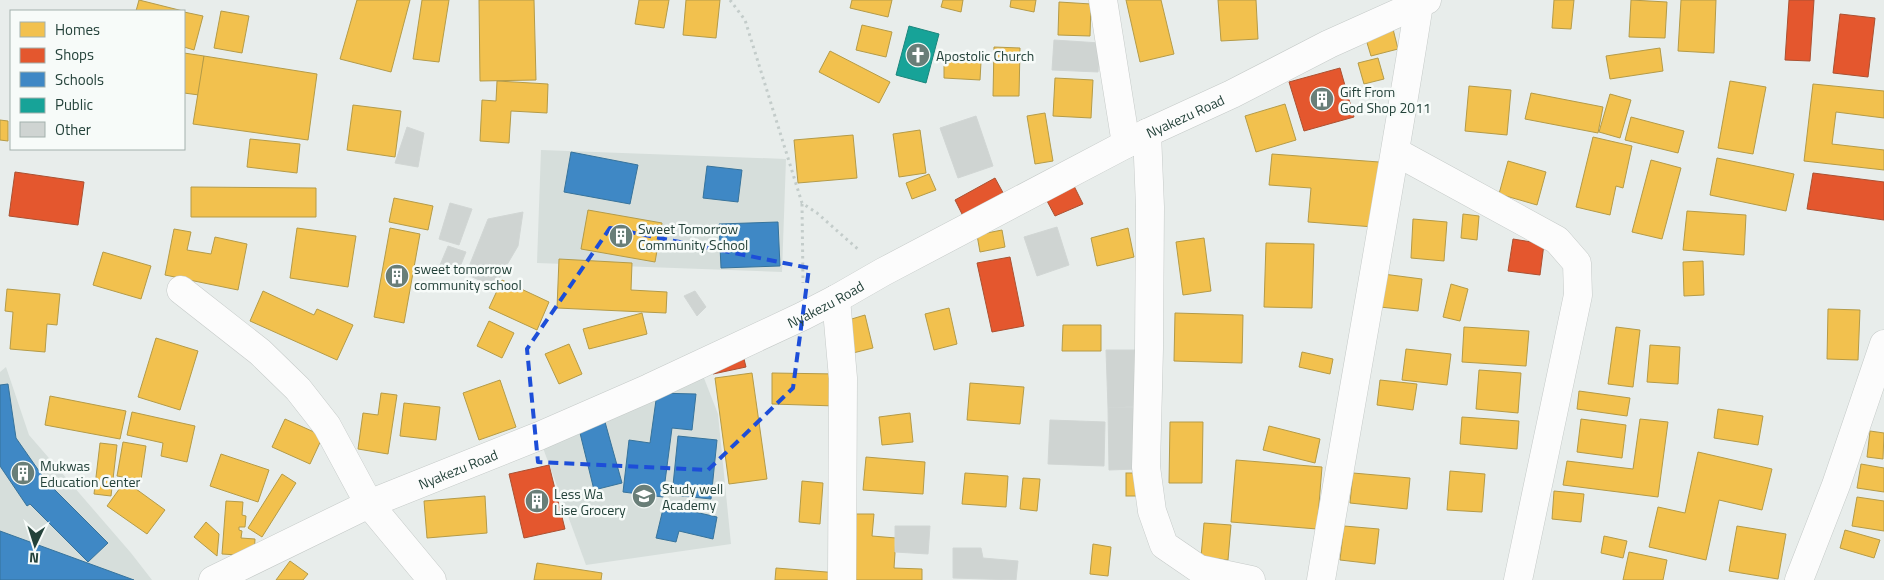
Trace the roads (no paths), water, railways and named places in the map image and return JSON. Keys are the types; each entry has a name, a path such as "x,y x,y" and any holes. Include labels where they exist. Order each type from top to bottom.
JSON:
{"street":[{"path":"1103,0 1136,138 1150,207 1146,467 1152,511 1164,545 1199,569 1251,580"},
{"path":"1321,580 1356,370 1423,2"},
{"name":"Nyakezu Road","path":"213,580 369,504 548,432 649,388 804,316 1136,138 1232,94 1329,44 1423,2"},
{"path":"1396,152 1557,240 1577,263 1578,295 1518,580"},
{"path":"181,290 260,352 298,389 327,426 369,504 432,580"},
{"path":"836,300 842,378 842,580"},
{"path":"1799,580 1836,485 1884,344"}],"place":[{"name":"Apostolic Church","path":"918,55"},
{"name":"Gift From God Shop 2011","path":"1322,99"},
{"name":"Sweet Tomorrow Community School","path":"621,236"},
{"name":"sweet tomorrow community school","path":"397,276"},
{"name":"Mukwas Education Center","path":"23,473"},
{"name":"Study well Academy","path":"644,496"},
{"name":"Less Wa Lise Grocery","path":"537,501"}]}
